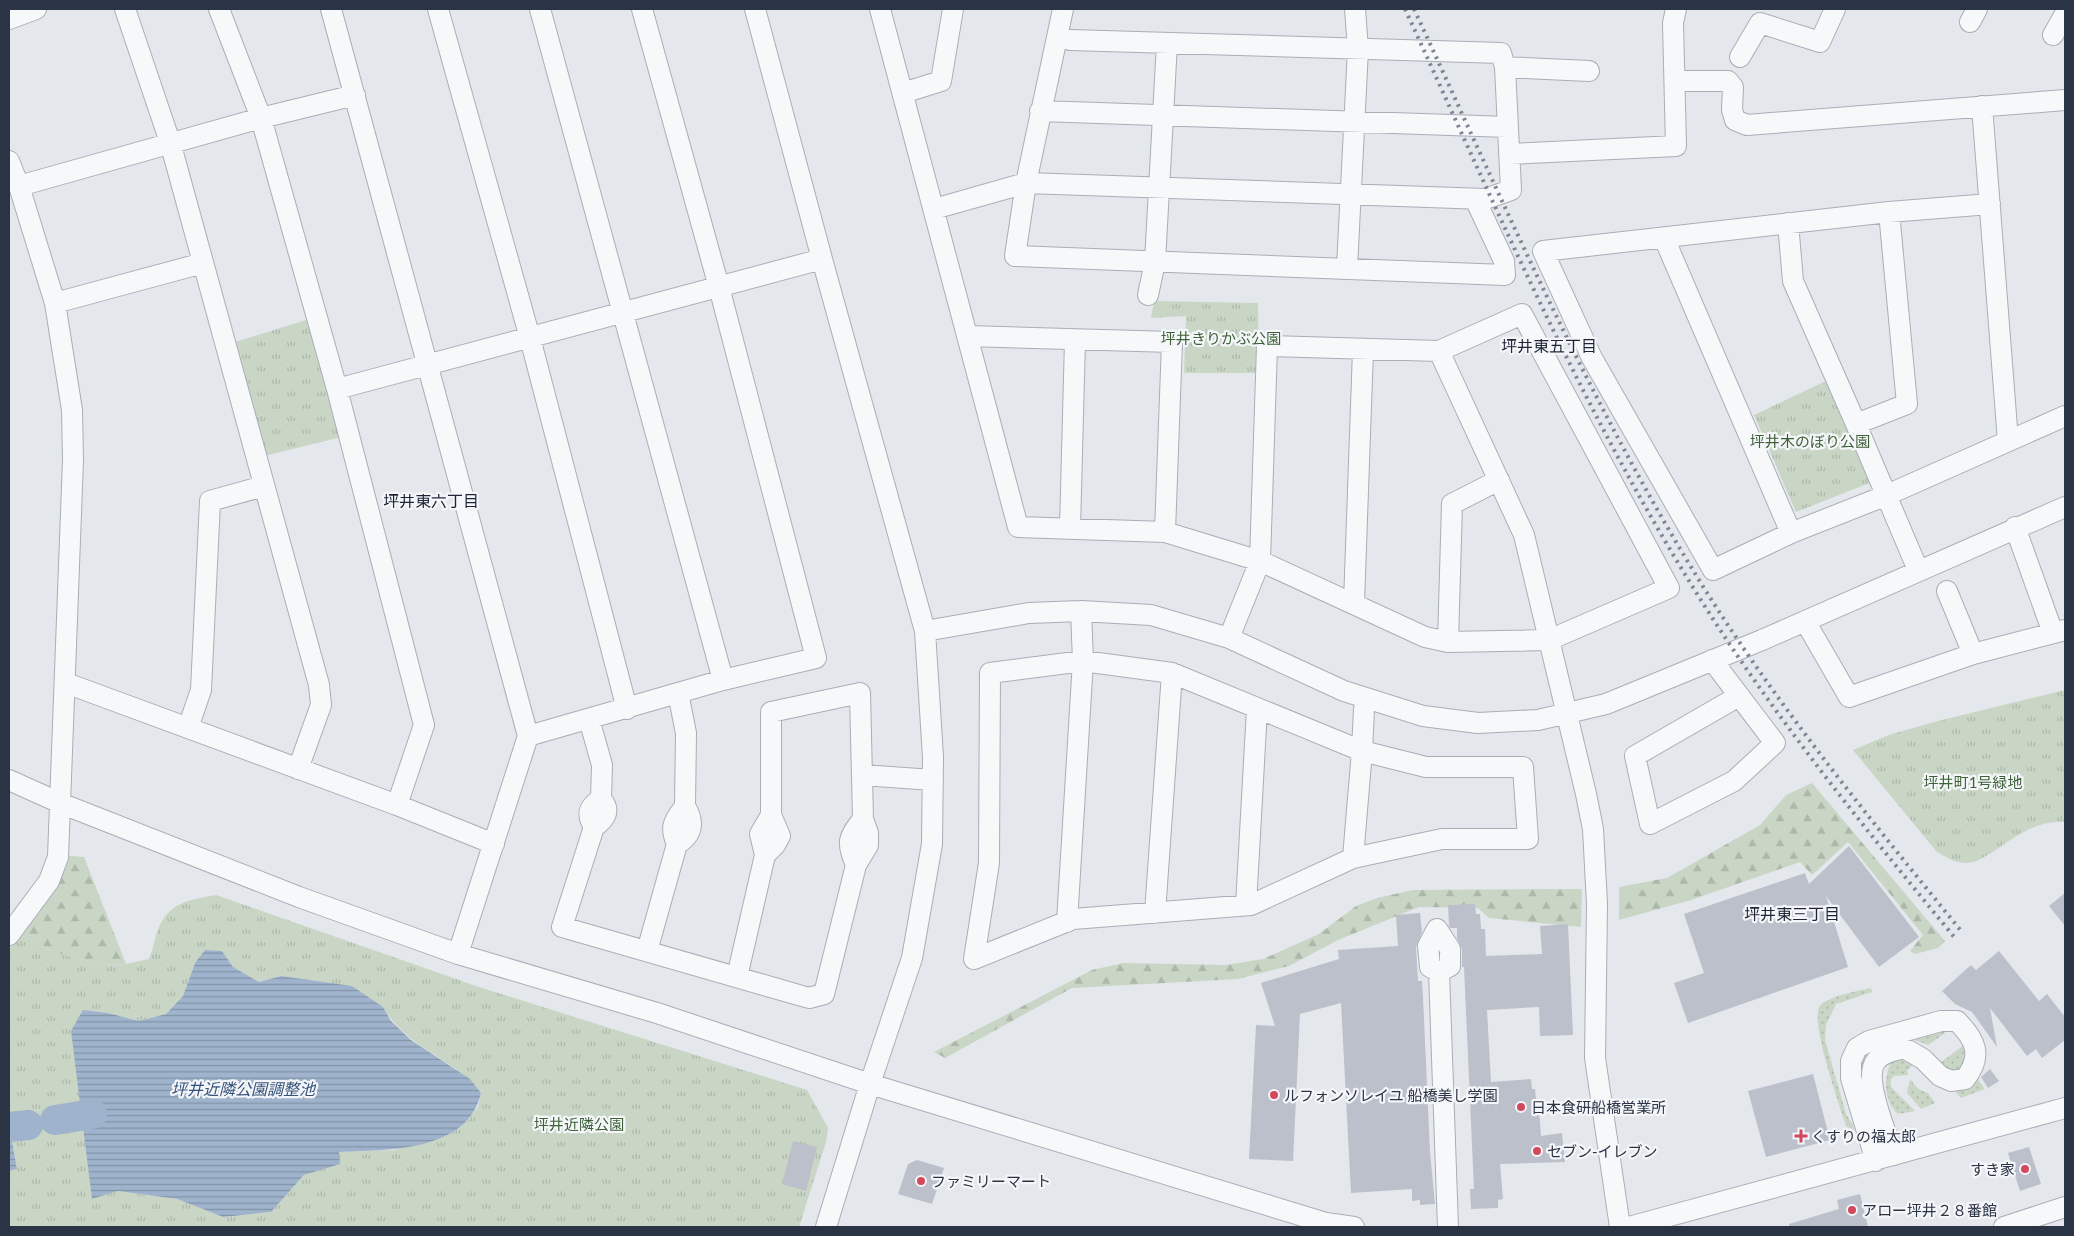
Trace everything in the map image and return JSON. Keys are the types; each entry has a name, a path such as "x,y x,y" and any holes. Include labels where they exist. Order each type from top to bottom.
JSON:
{"street":[{"path":"9,19 36,9"},
{"path":"125,9 170,142 319,685 321,706 298,769"},
{"path":"219,9 261,118 337,389 424,726 397,805"},
{"path":"331,9 356,95 528,736 458,954"},
{"path":"438,9 530,338 627,709"},
{"path":"540,9 723,680"},
{"path":"528,736 723,680 816,658 719,287 642,9"},
{"path":"755,9 822,260 925,631 933,757 932,844 912,958 870,1084 826,1227"},
{"path":"880,9 1018,527 1165,532 1260,561 1425,637 1448,642 1549,640 1669,588 1522,314 1438,352 1267,346 1260,561 1229,638"},
{"path":"903,93 941,81 953,9"},
{"path":"1063,9 1026,183 1015,256 1506,274 1504,261 1475,199"},
{"path":"1347,268 1358,49 1355,9"},
{"path":"1510,154 1676,146 1673,23 1676,9"},
{"path":"1740,57 1760,22 1820,42 1835,9"},
{"path":"2054,36 2065,14"},
{"path":"934,209 1026,183 1485,200 1511,190 1505,67 1501,53 1070,40"},
{"path":"1148,295 1154,262 1166,43"},
{"path":"1505,67 1589,72"},
{"path":"1675,81 1728,81 1733,87 1732,110 1735,120 1747,125 2065,100"},
{"path":"19,186 170,142 356,95"},
{"path":"1982,106 2008,441"},
{"path":"1040,111 1508,127"},
{"path":"9,161 19,186 55,303 72,410 73,460 58,857 49,881 9,935"},
{"path":"1990,204 1889,212 1543,251 1592,358 1713,570 1791,533 1887,495 2065,416"},
{"path":"1856,424 1907,404 1889,212"},
{"path":"1788,223 1793,281 1918,570"},
{"path":"1664,238 1791,533"},
{"path":"337,389 822,260"},
{"path":"55,303 203,263"},
{"path":"967,336 1172,342 1165,532"},
{"path":"1070,528 1075,340"},
{"path":"1354,603 1363,350"},
{"path":"1438,352 1524,535 1568,715 1593,829 1597,904 1595,1058 1620,1227"},
{"path":"1448,642 1452,504 1499,480"},
{"path":"188,728 201,690 210,501 264,486"},
{"path":"925,631 1029,613 1081,611 1151,615 1229,638 1344,691 1423,716 1453,721 1478,722 1538,720 1568,715 1606,704 1805,621 2015,527 2065,507"},
{"path":"1805,621 1849,697 1973,654 2059,632 2015,527"},
{"path":"1947,591 1973,654"},
{"path":"1067,922 1083,660 1081,611"},
{"path":"1083,660 1172,673 1362,751 1426,767 1523,767 1528,839 1442,840 1353,858 1250,905 1073,919 974,959 989,863 990,673 1083,660"},
{"path":"1712,660 1775,743 1734,781 1650,824 1635,756 1739,696"},
{"path":"1155,913 1172,673"},
{"path":"66,683 397,805 494,844"},
{"path":"647,951 677,844 672,833 673,824 685,806 686,733 678,693"},
{"path":"589,719 602,765 601,799 592,804 589,811 589,819 594,827 562,927 809,998 824,994 856,866 849,844 852,832 863,819 860,694 771,712 771,814 760,834 765,855 736,977"},
{"path":"1353,858 1364,709 1368,699"},
{"path":"1246,905 1257,709"},
{"path":"862,776 933,780"},
{"path":"9,780 60,804 299,897 458,954 657,1013 870,1084 1326,1225 1354,1227"},
{"path":"1439,972 1448,1227"},
{"path":"1941,1021 1956,1021 1970,1034 1976,1053 1973,1068 1965,1078 1951,1081 1940,1076 1923,1059 1904,1048 1886,1052 1876,1061 1871,1075 1885,1158 1850,1078 1852,1061 1857,1048 1869,1041 1941,1021"},
{"path":"1629,1227 2065,1108"},
{"path":"2004,1227 2064,1211"}],"green space":[{"name":"坪井きりかぶ公園","path":"1154,301 1258,303 1259,373 1184,373 1186,316 1151,318"},
{"path":"309,319 341,437 264,456 232,343"},
{"name":"坪井木のぼり公園","path":"1830,379 1872,482 1796,512 1754,415"},
{"name":"坪井町1号緑地","path":"2065,690 2065,822 2045,823 2035,827 1973,862 1958,862 1937,852 1853,750 1889,735 1934,722"},
{"path":"1812,783 1945,941 1938,948 1915,954 1910,951 1923,935 1848,842 1812,875 1800,862 1691,900 1619,920 1619,887 1667,878 1760,825 1786,795"},
{"path":"60,855 84,857 126,964 104,965 53,952 18,933"},
{"path":"1582,889 1581,927 1489,918 1478,908 1419,907 1338,940 1289,966 1238,979 1072,988 945,1058 934,1052 1092,970 1123,963 1226,965 1263,959 1319,934 1356,906 1377,898 1413,890"},
{"name":"坪井近隣公園","path":"216,895 479,987 807,1090 828,1128 826,1142 799,1227 9,1227 9,1171 17,1169 9,1125 9,950 18,933 53,952 104,965 126,964 149,959 157,932 167,914 173,908 188,901","holes":["222,951 233,967 259,982 281,976 383,1007 404,1033 470,1081 481,1093 478,1107 468,1120 395,1150 339,1152 318,1170 304,1175 271,1212 223,1217 177,1199 118,1191 92,1198 83,1010 108,1013 139,1021 166,1014 183,996 195,963"]},
{"path":"1871,988 1872,992 1836,1004 1826,1025 1825,1040 1846,1114 1854,1130 1846,1126 1832,1083 1822,1045 1818,1014 1820,1006 1830,999"},
{"path":"1942,1029 1945,1033 1928,1045 1914,1040 1900,1040 1878,1049 1869,1056 1863,1076 1866,1098 1873,1122 1868,1124 1857,1076 1860,1062 1866,1052 1873,1045 1920,1031"},
{"path":"1964,1045 1969,1055 1960,1069 1957,1071 1950,1070 1940,1063"},
{"path":"1901,1059 1913,1065 1907,1070 1908,1075 1894,1076 1891,1079 1891,1087 1915,1111 1898,1114 1890,1103 1886,1083 1891,1062"},
{"path":"1976,1077 1985,1089 1961,1098 1956,1092"},
{"path":"1910,1079 1918,1089 1928,1093 1935,1103 1921,1109 1907,1093"}],"water":[{"name":"坪井近隣公園調整池","path":"205,950 222,951 233,967 259,982 281,976 352,986 383,1007 391,1021 411,1040 470,1079 481,1093 473,1112 460,1127 443,1137 423,1144 402,1148 339,1152 340,1164 304,1175 271,1212 223,1217 177,1199 118,1191 92,1199 71,1031 83,1010 108,1013 139,1021 166,1014 183,996 195,963"},
{"path":"9,1125 17,1169 9,1171"}],"building":[{"path":"1849,846 1919,937 1879,967 1826,896 1848,967 1688,1023 1674,983 1704,973 1684,914 1805,873 1809,884"},
{"path":"2065,893 2065,926 2049,906"},
{"path":"1475,904 1476,914 1480,914 1481,929 1485,929 1486,956 1542,954 1540,926 1568,924 1573,1035 1540,1036 1539,1007 1487,1010 1491,1082 1531,1079 1532,1089 1535,1089 1537,1110 1539,1110 1541,1136 1562,1133 1565,1162 1500,1164 1503,1199 1498,1200 1498,1208 1471,1209 1470,1189 1474,1189 1464,967 1462,967 1462,949 1457,938 1457,928 1450,928 1449,926 1448,905"},
{"name":"ルフォンソレイユ 船橋美し学園","path":"1420,913 1422,932 1416,947 1418,981 1422,981 1430,1152 1435,1204 1420,1205 1420,1200 1412,1201 1412,1189 1351,1193 1341,1003 1300,1014 1293,1161 1249,1159 1256,1025 1275,1026 1261,983 1339,959 1338,950 1398,946 1396,915"},
{"path":"1999,951 2039,1001 2047,994 2065,1017 2065,1040 2042,1058 2036,1049 2027,1056 1990,1008 1997,1047 1972,1012 1955,1004 1942,991 1971,965 1976,970"},
{"path":"1990,1069 1999,1081 1988,1088 1981,1077"},
{"path":"1813,1074 1830,1140 1766,1157 1748,1091"},
{"path":"793,1141 817,1147 806,1191 782,1184"},
{"name":"すき家","path":"2029,1147 2041,1184 2020,1191 2008,1153"},
{"name":"ファミリーマート","path":"917,1160 944,1168 932,1204 898,1194 908,1164"},
{"path":"1860,1194 1868,1227 1789,1227 1789,1224 1839,1209 1837,1200"}],"waterway":[{"path":"55,1120 92,1114"},
{"path":"9,1127 28,1125"}],"railway":[{"path":"1405,9 1502,223 1570,364 1643,503 1683,571 1713,620 1778,714 1847,805 1955,938"},
{"path":"1414,9 1511,221 1579,362 1614,431 1691,567 1721,615 1786,709 1855,799 1962,932"}],"place":[{"name":"ルフォンソレイユ 船橋美し学園","path":"1274,1095"},
{"name":"日本食研船橋営業所","path":"1521,1107"},
{"name":"くすりの福太郎","path":"1801,1136"},
{"name":"セブン-イレブン","path":"1537,1151"},
{"name":"すき家","path":"2025,1169"},
{"name":"ファミリーマート","path":"921,1181"},
{"name":"アロー坪井２８番館","path":"1852,1210"}],"district":[{"name":"坪井東五丁目","path":"1549,345"},
{"name":"坪井東六丁目","path":"431,500"},
{"name":"坪井東三丁目","path":"1792,913"}]}
